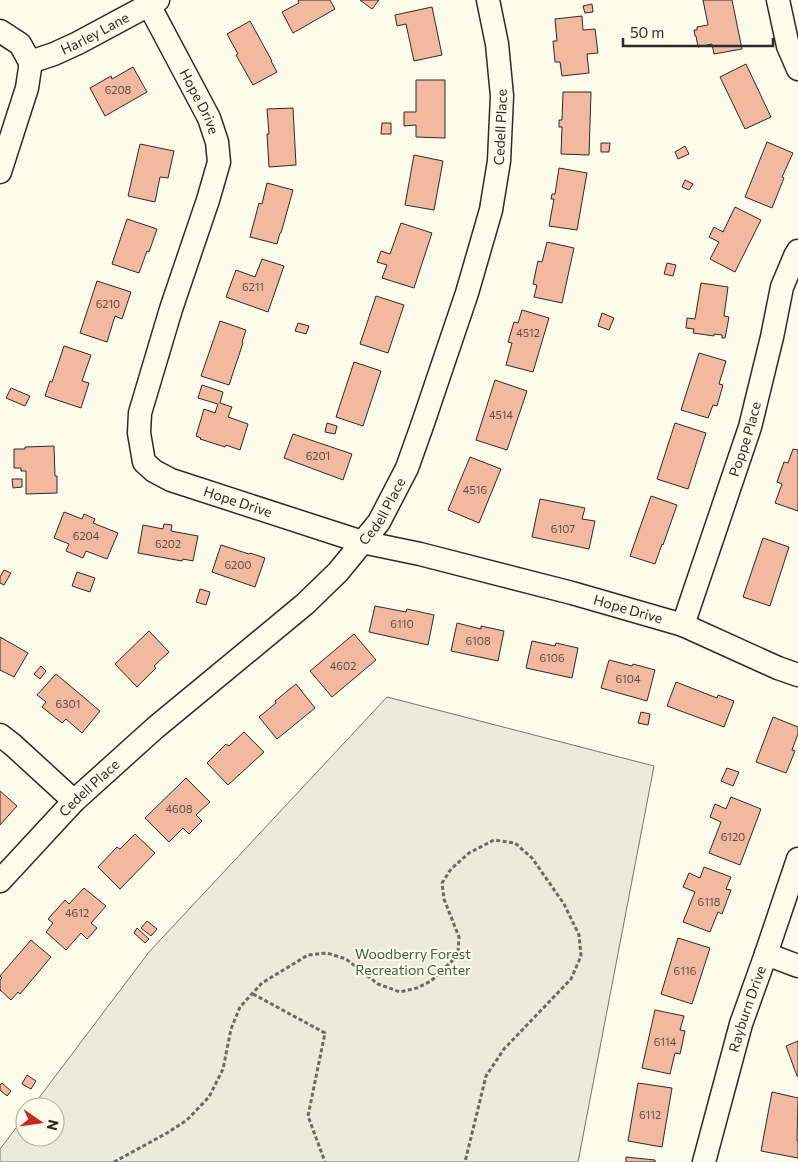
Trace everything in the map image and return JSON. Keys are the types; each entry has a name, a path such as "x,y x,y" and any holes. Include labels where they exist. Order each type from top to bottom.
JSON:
{"street":[{"name":"Cedell Place","path":"0,880 74,800 155,728 305,604 338,572 379,522 407,468 467,293 492,210 499,161 502,96 497,44 488,0"},
{"path":"778,0 788,46 798,69"},
{"name":"Hope Drive","path":"154,2 209,118 217,142 218,162 206,209 171,309 140,413 139,433 144,462 154,471 171,480 362,542 420,554 572,593 683,625 778,668 798,675"},
{"name":"Harley Lane","path":"30,62 78,43 154,2"},
{"path":"0,31 20,44 30,62 27,88 0,172"},
{"name":"Poppe Place","path":"683,625 750,427 772,337 782,286 798,251"},
{"path":"0,735 74,800"},
{"name":"Rayburn Drive","path":"704,1162 741,1024 798,859"},
{"path":"766,954 798,966"}],"path":[{"path":"114,1162 187,1120 209,1097 223,1068 231,1029 240,1008 262,983 308,954 327,952 346,959 378,984 400,992 417,988 431,981 453,960 458,952 459,937 444,899 442,883 451,869 469,854 494,840 514,842 532,858 564,904 579,935 581,956 571,980 504,1049 486,1076 465,1162"},
{"path":"253,994 325,1033 308,1116 325,1162"}],"green space":[{"name":"Woodberry Forest Recreation Center","path":"387,697 654,766 578,1162 0,1162 0,1149 15,1129 15,1147 65,1147 65,1097 40,1097 149,952"}],"building":[{"path":"298,0 330,0 335,9 293,33 282,12 299,3"},
{"path":"360,0 379,0 372,9"},
{"path":"703,0 732,0 742,49 714,54 712,44 698,47 694,30 697,30 697,27 708,25"},
{"path":"592,4 593,12 585,13 583,6"},
{"path":"432,7 442,55 414,61 406,24 397,26 395,15"},
{"path":"582,16 583,30 595,29 598,53 587,54 589,73 562,76 560,62 555,62 553,41 557,41 555,19"},
{"path":"250,21 277,72 253,85 236,55 238,54 227,34"},
{"path":"746,64 771,117 745,129 720,77"},
{"path":"133,67 147,92 105,116 90,88 111,76 112,79"},
{"path":"416,80 445,80 445,138 416,137 416,125 404,126 404,112 416,112"},
{"path":"563,92 591,92 589,155 561,154 562,127 559,127 559,120 562,120"},
{"path":"293,108 296,165 269,167 267,109"},
{"path":"382,123 391,123 391,134 381,134"},
{"path":"767,142 793,153 782,177 784,178 772,208 745,197"},
{"path":"601,143 610,143 609,152 601,152"},
{"path":"140,144 174,151 168,178 160,177 155,202 128,196"},
{"path":"685,146 689,154 678,159 675,152"},
{"path":"414,155 443,161 434,210 405,205"},
{"path":"559,168 587,173 577,230 549,226 554,199 551,199 552,194 555,194"},
{"path":"685,180 693,184 689,190 682,187"},
{"path":"267,183 293,190 277,244 250,237 259,203 262,204"},
{"path":"735,207 761,220 735,272 710,259 719,242 709,237 714,227 723,232"},
{"path":"127,219 157,229 139,273 112,264"},
{"path":"401,223 432,233 414,288 382,278 387,265 377,262 381,251 390,254"},
{"path":"547,242 574,248 562,303 534,297 537,285 533,284 538,261 542,262"},
{"path":"262,259 284,266 268,312 226,297 236,270 255,277"},
{"path":"667,263 676,265 673,276 664,274"},
{"path":"97,281 131,292 122,319 115,316 107,342 80,333"},
{"path":"701,283 728,287 724,316 729,317 725,338 722,338 722,335 714,334 714,336 693,333 694,329 686,328 687,318 695,319"},
{"path":"376,296 404,305 388,353 360,344"},
{"path":"522,310 549,318 533,372 506,365 512,343 508,342 514,322 518,323"},
{"path":"602,313 614,318 609,330 598,326"},
{"path":"220,321 246,330 229,385 201,376"},
{"path":"298,323 309,326 306,334 295,331"},
{"path":"64,346 91,355 82,381 89,383 81,408 45,396 50,381 52,382"},
{"path":"699,353 726,361 719,384 723,385 717,406 713,405 708,418 681,410"},
{"path":"354,362 381,371 363,426 336,417"},
{"path":"495,380 527,391 507,450 476,440"},
{"path":"202,385 223,392 220,403 232,407 228,417 248,424 240,450 226,445 225,447 196,436 204,409 215,413 218,404 198,398"},
{"path":"11,388 30,396 25,406 6,398"},
{"path":"327,423 337,426 335,434 325,432"},
{"path":"675,423 706,433 688,489 657,479"},
{"path":"293,434 352,454 343,480 284,458"},
{"path":"54,446 57,493 26,494 26,471 21,471 21,468 14,468 14,449"},
{"path":"793,449 798,450 798,511 775,503 782,484 777,482 784,462 788,463"},
{"path":"470,457 501,469 479,523 448,510"},
{"path":"12,479 22,479 22,487 13,488"},
{"path":"651,496 677,505 655,564 630,556"},
{"path":"540,499 585,508 582,519 595,521 589,549 532,537"},
{"path":"64,512 82,519 84,514 95,519 93,523 118,533 107,559 86,551 83,558 66,551 69,544 54,538"},
{"path":"164,524 172,525 171,531 198,536 193,561 183,559 182,561 138,553 143,525 163,529"},
{"path":"763,538 789,547 770,606 743,597"},
{"path":"221,545 265,558 255,587 212,572"},
{"path":"4,570 11,573 4,585 0,583 0,577"},
{"path":"77,572 95,578 90,592 72,586"},
{"path":"200,589 210,592 206,605 196,602"},
{"path":"375,606 406,612 407,609 434,615 428,645 369,632"},
{"path":"457,623 481,629 481,626 504,631 498,661 451,651"},
{"path":"149,631 169,652 154,666 156,668 137,687 115,664"},
{"path":"354,634 376,660 332,697 310,671"},
{"path":"0,637 28,653 14,677 0,670"},
{"path":"532,641 555,646 556,643 578,648 572,678 526,668"},
{"path":"609,660 655,670 647,701 601,688"},
{"path":"41,666 46,671 40,679 34,674"},
{"path":"56,674 100,711 82,733 66,719 62,723 42,707 46,702 37,695"},
{"path":"676,682 717,698 718,695 734,701 724,727 667,706"},
{"path":"296,684 315,708 277,739 259,717"},
{"path":"641,712 650,714 648,725 638,723"},
{"path":"773,717 798,727 798,734 792,750 795,751 786,773 756,762"},
{"path":"244,732 264,752 228,785 207,763 226,744 229,746"},
{"path":"727,768 739,772 733,786 721,781"},
{"path":"186,778 210,802 196,815 202,821 189,834 183,828 169,842 145,818"},
{"path":"0,791 17,806 0,825"},
{"path":"731,797 761,809 740,865 709,853 721,822 710,817 715,804 726,809"},
{"path":"135,834 155,853 120,889 98,867 117,847 120,849"},
{"path":"704,867 731,877 726,889 731,890 722,914 718,912 710,932 683,922 695,892 683,887 689,873 700,878"},
{"path":"84,888 106,906 91,923 97,928 87,939 81,933 66,950 46,932 53,923 48,919 65,900 69,904"},
{"path":"147,921 157,929 151,936 141,928"},
{"path":"137,928 149,939 145,943 134,933"},
{"path":"678,938 710,948 692,1004 661,994"},
{"path":"31,940 51,957 20,994 18,992 11,1000 0,990 0,980 2,978 0,976"},
{"path":"655,1010 684,1016 680,1030 685,1031 680,1054 675,1053 670,1074 642,1068"},
{"path":"798,1041 798,1076 797,1076 786,1046"},
{"path":"27,1075 36,1081 31,1089 22,1084"},
{"path":"2,1083 11,1091 7,1096 0,1090"},
{"path":"638,1083 672,1088 662,1147 628,1141"},
{"path":"772,1092 798,1098 798,1158 761,1151"},
{"path":"626,1157 655,1160 655,1162 626,1162"}]}
